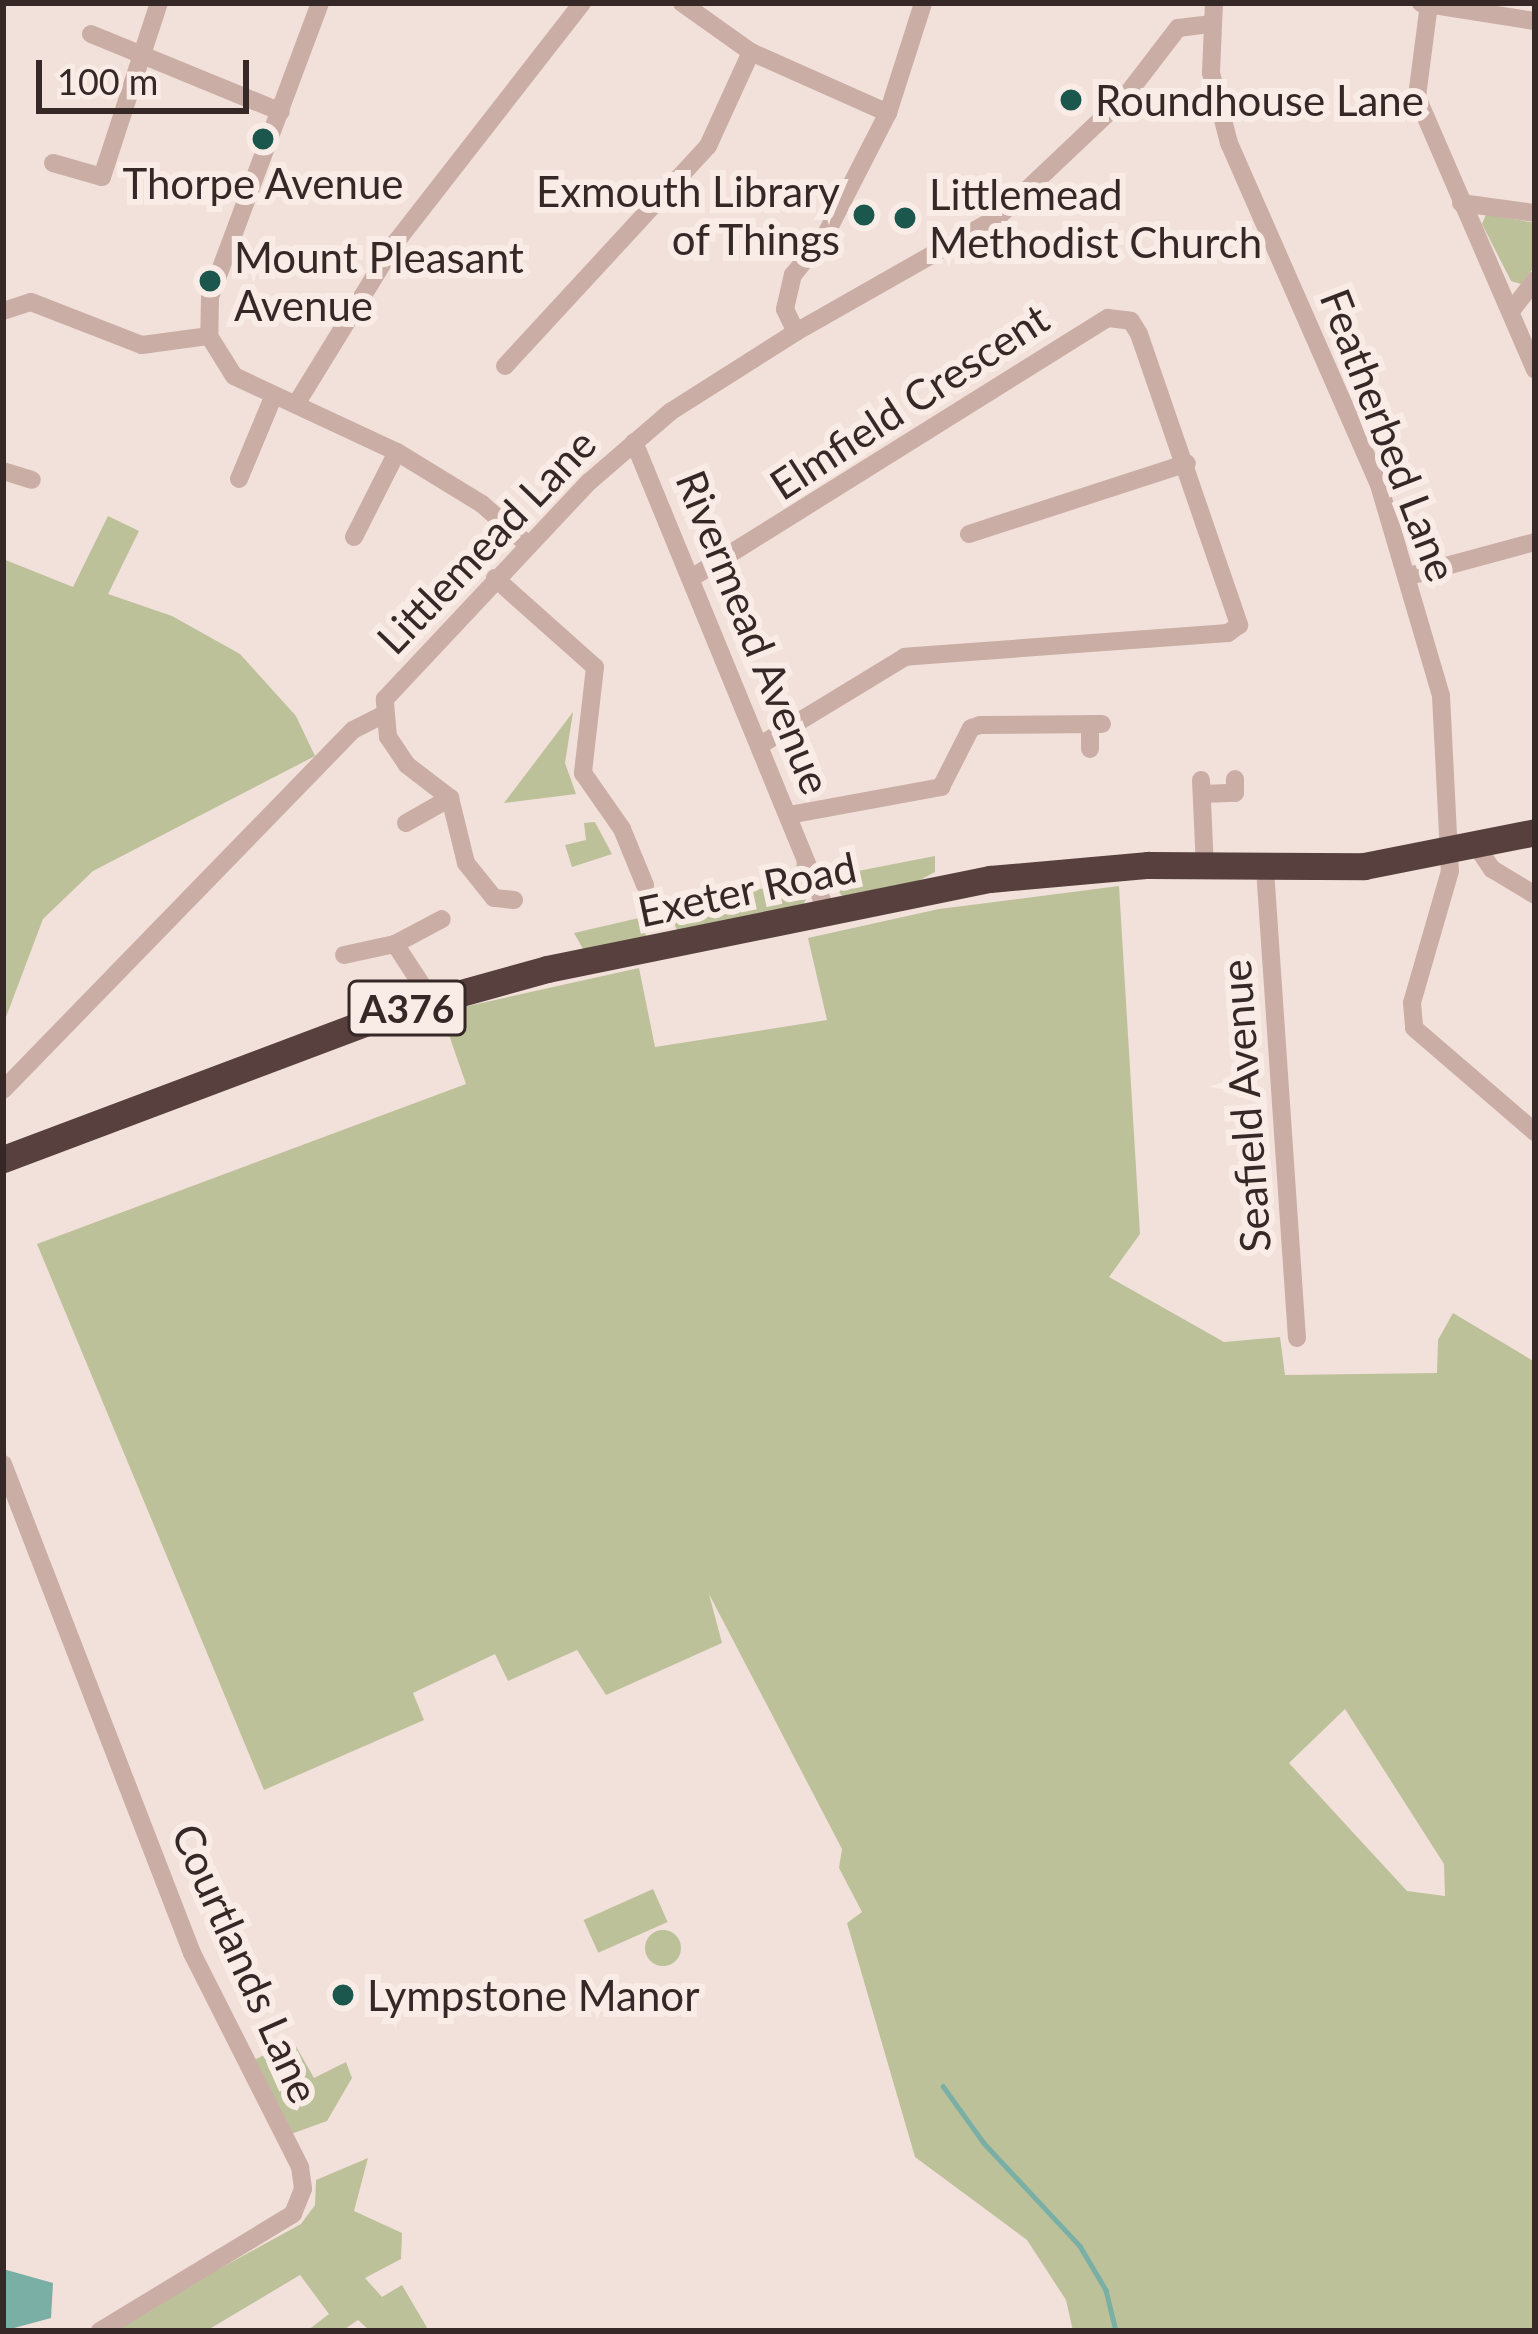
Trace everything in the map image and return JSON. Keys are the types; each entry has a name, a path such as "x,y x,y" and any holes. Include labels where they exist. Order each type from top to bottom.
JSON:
{"highway":[{"name":"Exeter Road","path":"3,1159 431,1000 990,879 1205,867 1364,866 1463,850 1535,832"}],"street":[{"path":"53,163 103,177 159,3"},
{"path":"320,3 209,298 209,336 220,363 274,395 298,401 397,452 482,504 527,544"},
{"path":"298,401 397,242 582,3"},
{"path":"682,3 751,52 887,113"},
{"path":"923,3 887,113 826,234 793,275 785,309 796,332 997,218 1125,97 1178,28 1210,24"},
{"name":"Featherbed Lane","path":"1214,3 1211,73 1229,143 1346,403 1409,576 1441,696 1463,850 1412,1003 1414,1028 1535,1132"},
{"path":"1535,20 1425,4 1417,97 1535,370"},
{"path":"91,34 142,51 281,112"},
{"path":"505,366 708,146 751,52"},
{"path":"1461,203 1535,213"},
{"path":"1511,311 1535,280"},
{"path":"3,311 31,302 142,345 209,336"},
{"name":"Elmfield Crescent","path":"692,578 1108,318 1130,321 1139,334 1240,613 1228,633 905,657 760,745"},
{"name":"Littlemead Lane","path":"3,1090 353,730 382,716 392,688 527,544 634,442 796,332"},
{"path":"239,479 274,395"},
{"name":"Rivermead Avenue","path":"634,442 829,917"},
{"path":"354,537 397,452"},
{"path":"978,524 1186,463"},
{"path":"3,471 32,481"},
{"path":"1409,576 1535,542"},
{"path":"495,578 595,667 583,773 622,829 645,886"},
{"path":"382,716 407,765 450,798 466,862 494,898 514,900"},
{"path":"789,815 941,788 971,728 980,725 1096,724 1090,749"},
{"path":"1205,867 1201,787 1235,793 1234,779"},
{"path":"406,824 450,798"},
{"path":"1463,850 1535,895"},
{"name":"Seafield Avenue","path":"1265,868 1297,1338"},
{"path":"344,955 395,944 442,919"},
{"path":"395,944 431,1000"},
{"name":"Courtlands Lane","path":"3,1464 192,1953 300,2168 303,2189 293,2214 100,2331"}],"green space":[{"path":"1486,214 1535,223 1535,266 1521,284 1511,281 1482,224"},
{"path":"108,516 139,531 108,594 172,616 240,654 296,716 315,756 93,871 43,919 3,1025 3,559 73,587"},
{"path":"573,712 565,763 576,794 504,803"},
{"path":"595,822 612,854 572,867 565,845 586,840 584,823"},
{"path":"935,856 935,872 918,881 842,896 823,870 853,872"},
{"path":"797,860 809,895 802,906 678,932 669,912 784,883 795,878"},
{"path":"1119,886 1140,1234 1109,1277 1224,1342 1280,1337 1285,1375 1437,1373 1438,1340 1453,1313 1535,1362 1535,2331 1073,2331 1066,2300 1027,2240 915,2157 847,1923 862,1912 839,1868 842,1849 709,1594 722,1643 606,1695 577,1650 508,1681 495,1654 413,1693 424,1720 264,1790 37,1244 466,1084 441,1012 639,968 655,1047 827,1020 808,938 939,909","holes":["1345,1709 1444,1864 1445,1896 1407,1891 1289,1763"]},
{"path":"639,918 647,938 583,949 574,933"},
{"path":"653,1889 668,1922 598,1953 584,1920"},
{"path":"663,1930 676,1935 681,1948 676,1961 663,1966 650,1961 645,1948 650,1935"},
{"path":"293,2041 314,2078 346,2062 352,2078 327,2121 291,2134 252,2061"},
{"path":"368,2158 354,2211 402,2233 401,2259 365,2278 382,2297 402,2285 429,2331 370,2331 358,2320 342,2331 307,2331 329,2314 300,2275 206,2331 106,2331 301,2224 315,2205 316,2180"}],"water":[{"path":"3,2269 53,2283 51,2318 3,2331"}],"waterway":[{"path":"943,2086 984,2143 1080,2246 1106,2290 1116,2331"}],"place":[{"name":"Roundhouse Lane","path":"1071,100"},
{"name":"Thorpe Avenue","path":"263,139"},
{"name":"Exmouth Library of Things","path":"864,215"},
{"name":"Littlemead Methodist Church","path":"905,218"},
{"name":"Mount Pleasant Avenue","path":"210,281"},
{"name":"Lympstone Manor","path":"343,1995"}]}
